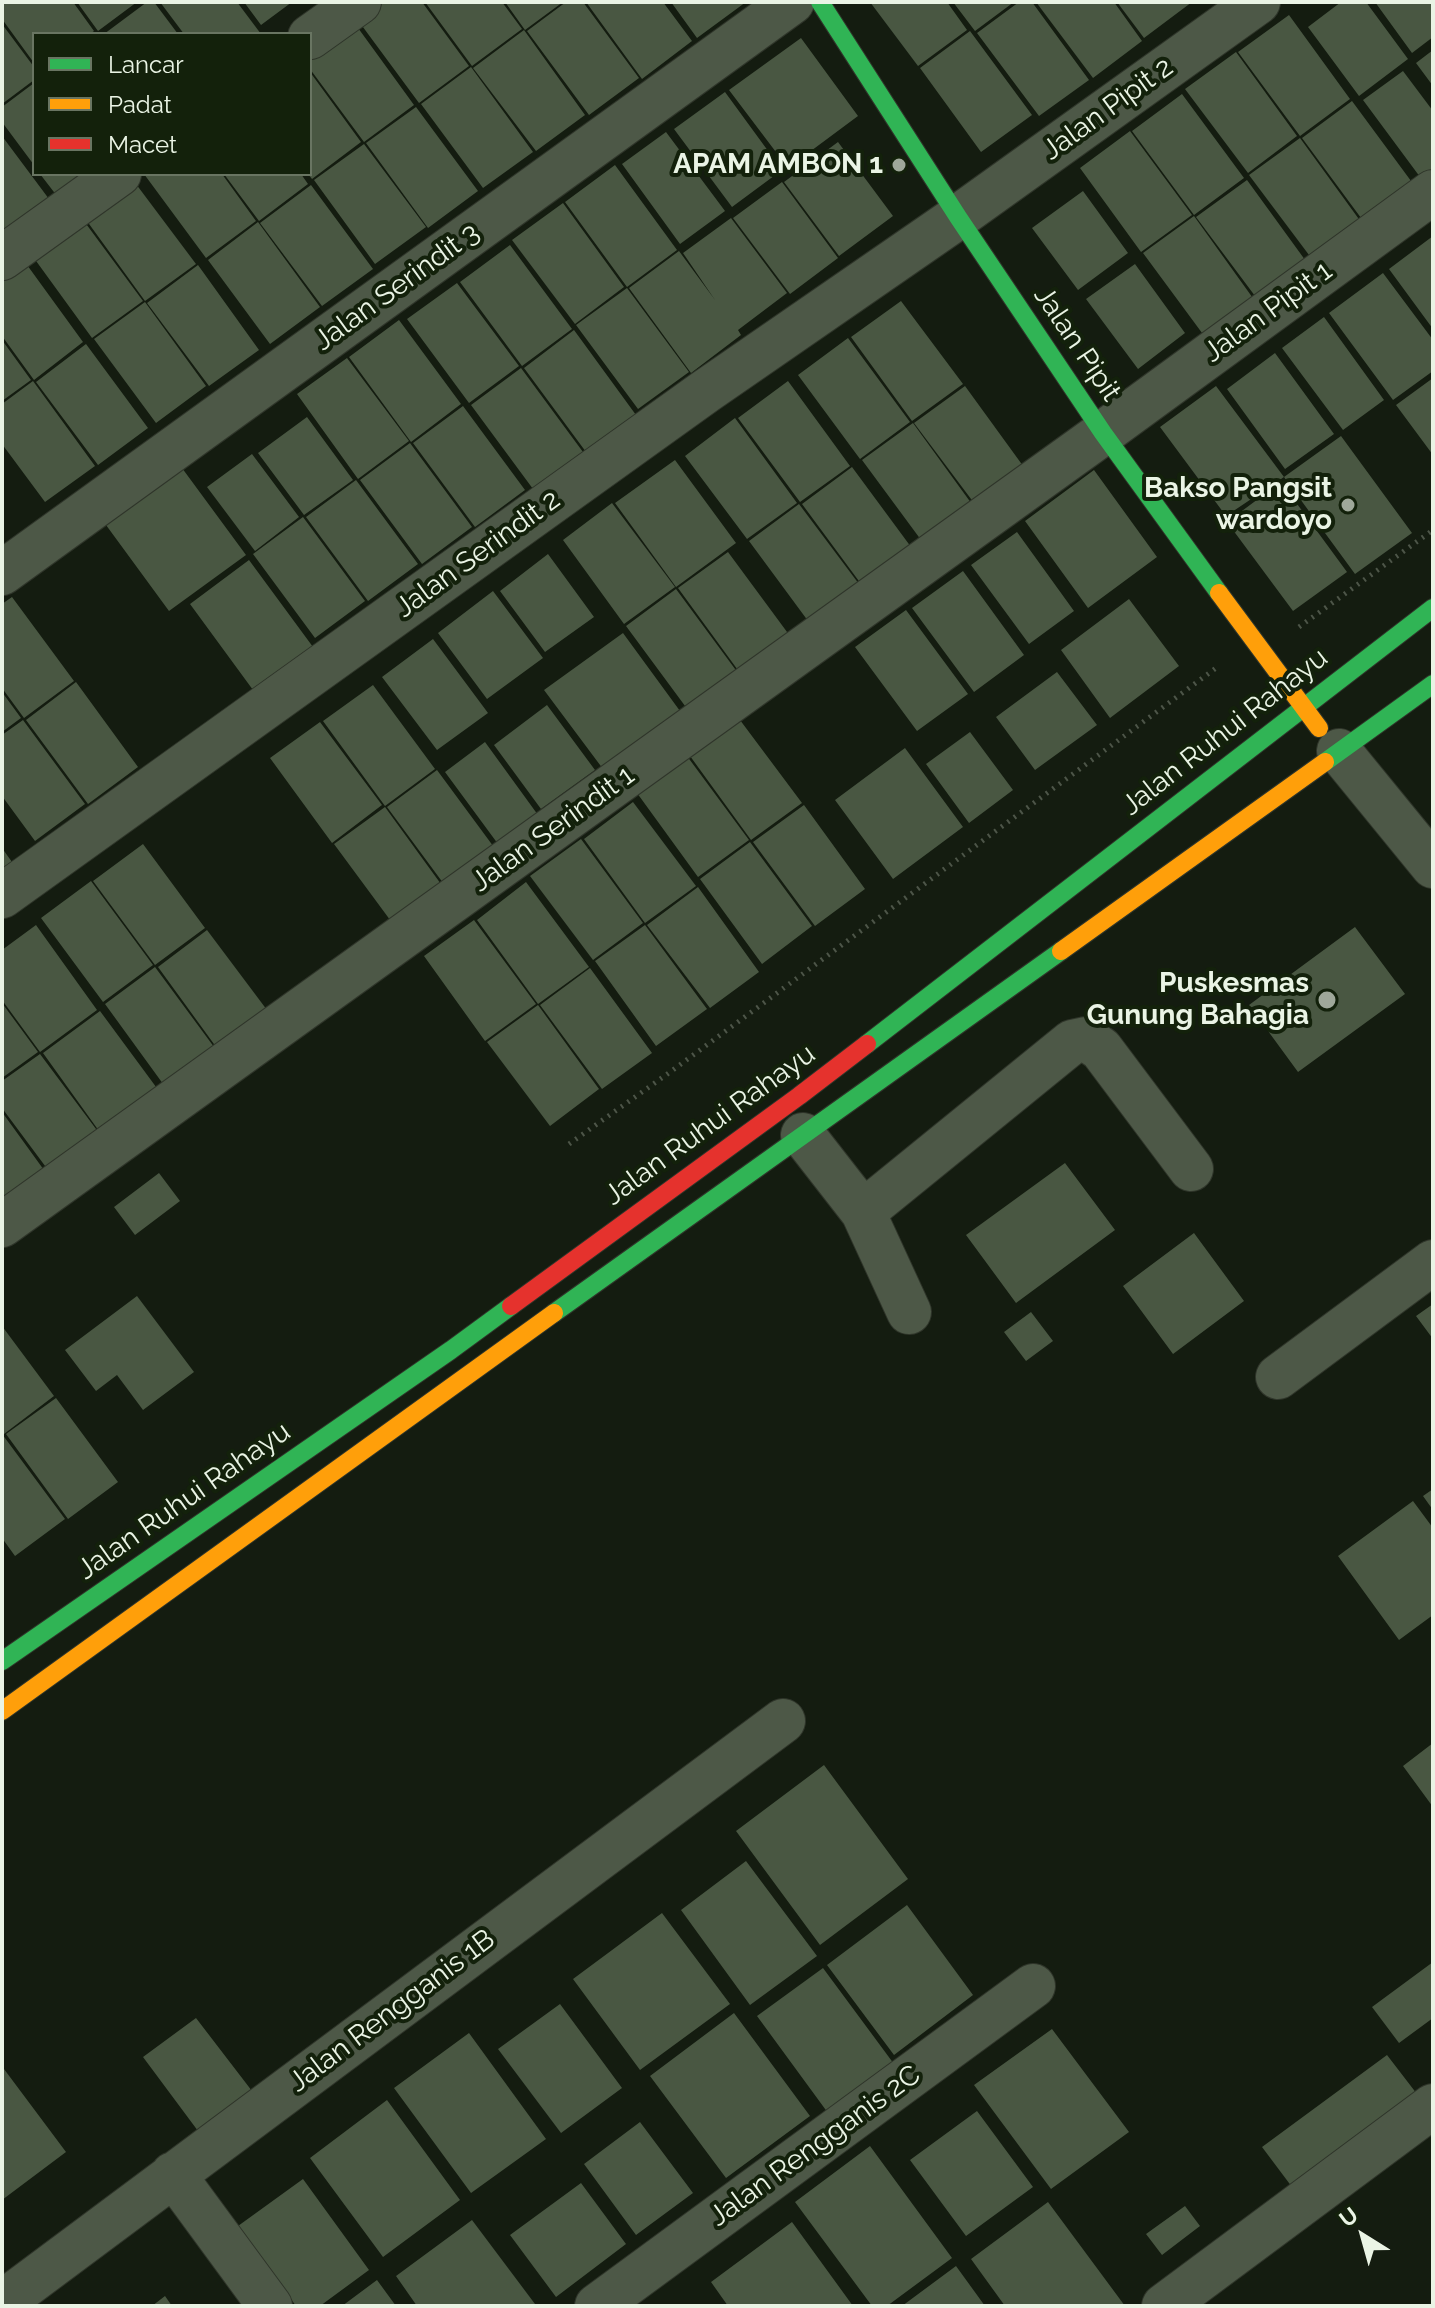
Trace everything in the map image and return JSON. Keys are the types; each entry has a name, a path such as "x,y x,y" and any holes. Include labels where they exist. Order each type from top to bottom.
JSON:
{"main road":[{"name":"Jalan Pipit","path":"820,2 958,217 1103,433 1302,707 1339,751"},
{"name":"Jalan Ruhui Rahayu","path":"2,1661 451,1350 773,1115 1433,608"},
{"path":"2,1711 1433,684"}],"street":[{"path":"312,36 359,2"},
{"name":"Jalan Serindit 3","path":"2,573 792,2"},
{"name":"Jalan Pipit 2","path":"958,217 1258,2"},
{"path":"2,258 116,176"},
{"name":"Jalan Pipit 1","path":"1103,433 1433,192"},
{"name":"Jalan Serindit 2","path":"2,896 719,382 958,217"},
{"name":"Jalan Serindit 1","path":"2,1225 1103,433"},
{"path":"1339,751 1433,866"},
{"path":"863,1212 1072,1042 1086,1039 1101,1049 1191,1169"},
{"path":"803,1135 863,1212 909,1312"},
{"path":"1278,1377 1433,1262"},
{"name":"Jalan Rengganis 1B","path":"2,2303 783,1721"},
{"name":"Jalan Rengganis 2C","path":"597,2306 1033,1986"},
{"path":"1164,2306 1433,2106"},
{"path":"173,2174 270,2306"}],"path":[{"path":"569,1144 1259,647 1433,530"}],"building":[{"path":"2,2 73,2 94,31 32,32 32,60 2,19"},
{"path":"77,2 137,2 98,31"},
{"path":"147,2 154,2 176,32 107,32"},
{"path":"160,2 237,2 260,32 182,32"},
{"path":"244,2 292,2 261,25"},
{"path":"380,2 422,2 469,66 419,103 357,19"},
{"path":"425,2 502,2 522,29 472,66"},
{"path":"505,2 563,2 525,30"},
{"path":"566,2 583,2 639,78 589,115 527,31"},
{"path":"586,2 663,2 692,41 642,79"},
{"path":"671,2 746,2 697,38"},
{"path":"870,2 947,2 967,30 918,66"},
{"path":"953,2 1014,2 975,31"},
{"path":"1019,2 1032,2 1089,80 1039,116 977,33"},
{"path":"1036,2 1114,2 1142,41 1093,78"},
{"path":"1117,2 1192,2 1144,38"},
{"path":"1341,2 1366,2 1408,59 1359,96 1308,27"},
{"path":"1375,2 1433,2 1433,37 1412,53"},
{"path":"1289,15 1350,99 1300,136 1238,52"},
{"path":"353,21 414,105 364,142 312,72 312,51"},
{"path":"2,24 32,64 32,82 2,104"},
{"path":"524,30 585,115 536,151 473,68"},
{"path":"970,31 1032,115 981,152 920,68"},
{"path":"801,38 858,116 788,168 729,90"},
{"path":"1433,50 1433,86 1416,63"},
{"path":"1236,52 1297,136 1248,173 1185,89"},
{"path":"471,67 533,152 483,188 421,104"},
{"path":"1403,71 1433,111 1433,173 1423,181 1363,100"},
{"path":"312,75 361,142 312,179 310,176"},
{"path":"32,84 32,162 2,122 2,107"},
{"path":"725,92 782,170 732,207 674,129"},
{"path":"1182,94 1244,178 1194,215 1132,131"},
{"path":"1352,101 1414,185 1364,222 1302,138"},
{"path":"416,107 478,191 428,228 366,143"},
{"path":"1130,131 1192,215 1141,252 1080,168"},
{"path":"666,132 725,211 680,244 622,164"},
{"path":"2,136 49,199 2,234"},
{"path":"1300,138 1361,222 1312,259 1249,175"},
{"path":"838,142 893,216 839,256 784,182"},
{"path":"364,144 426,227 375,264 314,180"},
{"path":"615,165 677,250 627,287 565,202"},
{"path":"42,176 84,176 57,196"},
{"path":"145,176 223,176 256,221 206,258"},
{"path":"225,176 302,176 308,184 259,221"},
{"path":"133,180 196,264 145,301 84,217"},
{"path":"1247,180 1308,264 1258,300 1196,217"},
{"path":"782,182 838,258 790,294 733,218"},
{"path":"311,185 373,269 322,306 260,223"},
{"path":"1083,191 1128,253 1078,290 1032,228"},
{"path":"563,203 624,287 575,324 512,240"},
{"path":"1194,216 1255,301 1205,337 1143,253"},
{"path":"81,217 143,301 92,338 31,254"},
{"path":"731,218 787,293 738,330 741,335 691,373 629,288 679,251 715,300 683,253"},
{"path":"258,222 320,307 270,344 208,260"},
{"path":"1433,236 1433,329 1389,269"},
{"path":"510,245 572,329 522,366 460,282"},
{"path":"22,258 83,342 34,380 2,336 2,273"},
{"path":"1135,264 1185,333 1138,369 1086,299"},
{"path":"198,265 259,350 209,386 147,303"},
{"path":"1383,273 1433,340 1433,371 1393,400 1329,313"},
{"path":"457,283 519,366 469,403 407,319"},
{"path":"627,288 689,372 638,409 576,325"},
{"path":"901,301 963,384 912,421 851,337"},
{"path":"145,302 206,386 156,423 94,339"},
{"path":"1324,317 1384,400 1343,430 1282,348"},
{"path":"399,320 461,404 411,442 349,357"},
{"path":"574,330 636,415 586,452 524,368"},
{"path":"848,338 910,422 860,459 798,375"},
{"path":"2,340 31,380 2,401"},
{"path":"86,344 148,428 98,465 36,382"},
{"path":"1275,353 1334,434 1285,469 1227,389"},
{"path":"347,358 409,441 358,479 297,394"},
{"path":"521,368 583,452 533,489 471,405"},
{"path":"1433,378 1433,455 1396,405"},
{"path":"33,381 95,466 45,502 2,444 2,404"},
{"path":"788,381 850,466 800,502 738,418"},
{"path":"965,386 1026,470 977,507 914,423"},
{"path":"1216,386 1284,477 1226,516 1160,427"},
{"path":"463,406 525,490 475,527 413,443"},
{"path":"307,417 353,480 304,515 258,453"},
{"path":"735,418 797,503 747,539 685,456"},
{"path":"913,423 974,507 924,544 862,460"},
{"name":"Bakso Pangsit wardoyo","path":"1341,436 1412,533 1355,574 1284,477"},
{"path":"410,443 472,527 422,564 360,480"},
{"path":"252,454 299,517 255,551 207,487"},
{"path":"675,460 736,543 676,587 615,503"},
{"path":"852,467 914,551 864,588 802,504"},
{"path":"182,468 246,555 169,611 106,525"},
{"path":"1094,470 1157,557 1088,608 1025,521"},
{"path":"356,480 418,564 368,601 306,517"},
{"path":"1281,482 1347,572 1293,611 1227,522"},
{"path":"612,503 675,587 624,624 563,540"},
{"path":"799,504 862,588 811,625 749,541"},
{"path":"303,517 365,601 315,638 253,554"},
{"path":"1017,532 1074,611 1029,644 971,565"},
{"path":"728,552 790,636 740,673 678,588"},
{"path":"548,554 594,617 545,652 500,591"},
{"path":"249,560 313,647 253,690 190,604"},
{"path":"963,571 1024,655 974,692 912,608"},
{"path":"676,589 738,673 688,710 626,626"},
{"path":"493,591 543,658 487,699 438,633"},
{"path":"12,597 74,681 24,718 2,688 2,604"},
{"path":"1129,599 1179,666 1110,718 1061,650"},
{"path":"906,610 968,694 917,731 855,647"},
{"path":"623,633 680,711 603,769 544,690"},
{"path":"433,639 488,713 437,750 382,677"},
{"path":"1057,672 1097,725 1035,770 996,717"},
{"path":"76,682 138,767 88,804 26,720"},
{"path":"373,685 435,769 385,806 323,721"},
{"path":"2,692 21,718 2,732"},
{"path":"547,705 595,770 541,809 494,745"},
{"path":"23,720 85,804 35,841 2,796 2,735"},
{"path":"740,720 802,803 751,840 690,756"},
{"path":"320,722 382,805 332,843 270,758"},
{"path":"970,732 1013,790 969,823 926,764"},
{"path":"485,742 538,815 498,844 445,772"},
{"path":"905,748 963,827 893,879 835,800"},
{"path":"687,756 749,840 698,877 637,793"},
{"path":"437,770 499,854 449,891 387,807"},
{"path":"633,802 696,886 645,923 584,839"},
{"path":"804,805 865,889 815,926 753,842"},
{"path":"385,807 446,891 396,928 334,844"},
{"path":"581,839 643,923 593,960 530,876"},
{"path":"750,842 812,926 762,964 700,879"},
{"path":"143,844 205,928 155,965 93,881"},
{"path":"2,848 12,862 2,869"},
{"path":"91,881 153,965 103,1002 41,918"},
{"path":"526,882 589,967 538,1004 477,920"},
{"path":"698,887 759,972 710,1008 647,925"},
{"path":"474,920 536,1004 485,1041 424,956"},
{"path":"36,925 97,1010 40,1052 2,1000 2,950"},
{"path":"645,925 707,1009 656,1046 595,961"},
{"name":"Puskesmas Gunung Bahagia","path":"1355,927 1405,994 1298,1072 1249,1005"},
{"path":"207,930 270,1014 219,1051 158,967"},
{"path":"155,967 217,1051 166,1088 105,1004"},
{"path":"590,968 652,1053 602,1089 540,1005"},
{"path":"2,1003 38,1052 2,1078"},
{"path":"538,1005 599,1089 550,1126 487,1042"},
{"path":"100,1011 162,1095 104,1138 43,1053"},
{"path":"40,1054 102,1137 51,1174 2,1108 2,1081"},
{"path":"2,1112 49,1177 2,1212"},
{"path":"1065,1163 1115,1230 1016,1303 966,1235"},
{"path":"159,1173 180,1201 135,1235 114,1207"},
{"path":"1194,1233 1244,1301 1173,1354 1123,1286"},
{"path":"137,1296 194,1372 143,1410 117,1375 96,1391 65,1350"},
{"path":"1433,1304 1433,1339 1416,1316"},
{"path":"1031,1312 1053,1341 1026,1361 1004,1332"},
{"path":"2,1326 54,1396 4,1434 2,1431"},
{"path":"56,1398 118,1482 68,1519 6,1434"},
{"path":"2,1434 65,1519 15,1556 2,1538"},
{"path":"1433,1489 1433,1510 1423,1496"},
{"path":"1413,1501 1433,1528 1433,1615 1399,1640 1338,1556"},
{"path":"1433,1743 1433,1807 1403,1766"},
{"path":"824,1765 908,1879 820,1945 736,1831"},
{"path":"746,1861 817,1956 750,2005 681,1910"},
{"path":"907,1905 973,1995 894,2055 827,1965"},
{"path":"662,1913 730,2004 640,2070 573,1979"},
{"path":"1433,1962 1433,2018 1399,2043 1372,2007"},
{"path":"823,1968 894,2064 828,2113 757,2016"},
{"path":"560,2004 622,2088 561,2133 498,2049"},
{"path":"734,2013 810,2116 726,2178 650,2076"},
{"path":"196,2018 252,2091 198,2131 143,2057"},
{"path":"1052,2029 1129,2132 1051,2189 974,2085"},
{"path":"469,2033 546,2139 471,2193 394,2088"},
{"path":"1387,2055 1417,2094 1292,2187 1262,2147"},
{"path":"2,2070 66,2152 2,2200"},
{"path":"387,2100 460,2200 383,2257 310,2158"},
{"path":"977,2111 1033,2187 966,2236 910,2160"},
{"path":"640,2122 693,2193 636,2235 584,2164"},
{"path":"870,2146 952,2258 887,2306 872,2306 795,2202"},
{"path":"303,2179 369,2270 320,2306 296,2306 238,2226"},
{"path":"581,2183 626,2244 556,2297 510,2235"},
{"path":"1048,2202 1125,2306 1005,2306 971,2259"},
{"path":"1185,2206 1200,2226 1162,2255 1146,2234"},
{"path":"472,2220 535,2304 417,2306 396,2276"},
{"path":"792,2222 853,2306 728,2306 711,2282"},
{"path":"956,2266 985,2306 902,2306"},
{"path":"377,2280 396,2306 342,2306"},
{"path":"165,2296 172,2306 152,2306"}],"traffic: fast":[{"path":"820,2 958,217 1103,433 1219,593"},
{"path":"867,1044 1433,608"},
{"path":"1325,762 1433,684"},
{"path":"554,1313 1061,951"},
{"path":"2,1661 511,1306"}],"traffic: slow":[{"path":"1219,593 1319,728"},
{"path":"1061,951 1325,762"},
{"path":"2,1711 554,1313"}],"traffic: jam":[{"path":"511,1306 867,1044"}],"place":[{"name":"APAM AMBON 1","path":"899,165"},
{"name":"Bakso Pangsit wardoyo","path":"1348,505"},
{"name":"Puskesmas Gunung Bahagia","path":"1327,1000"}]}
